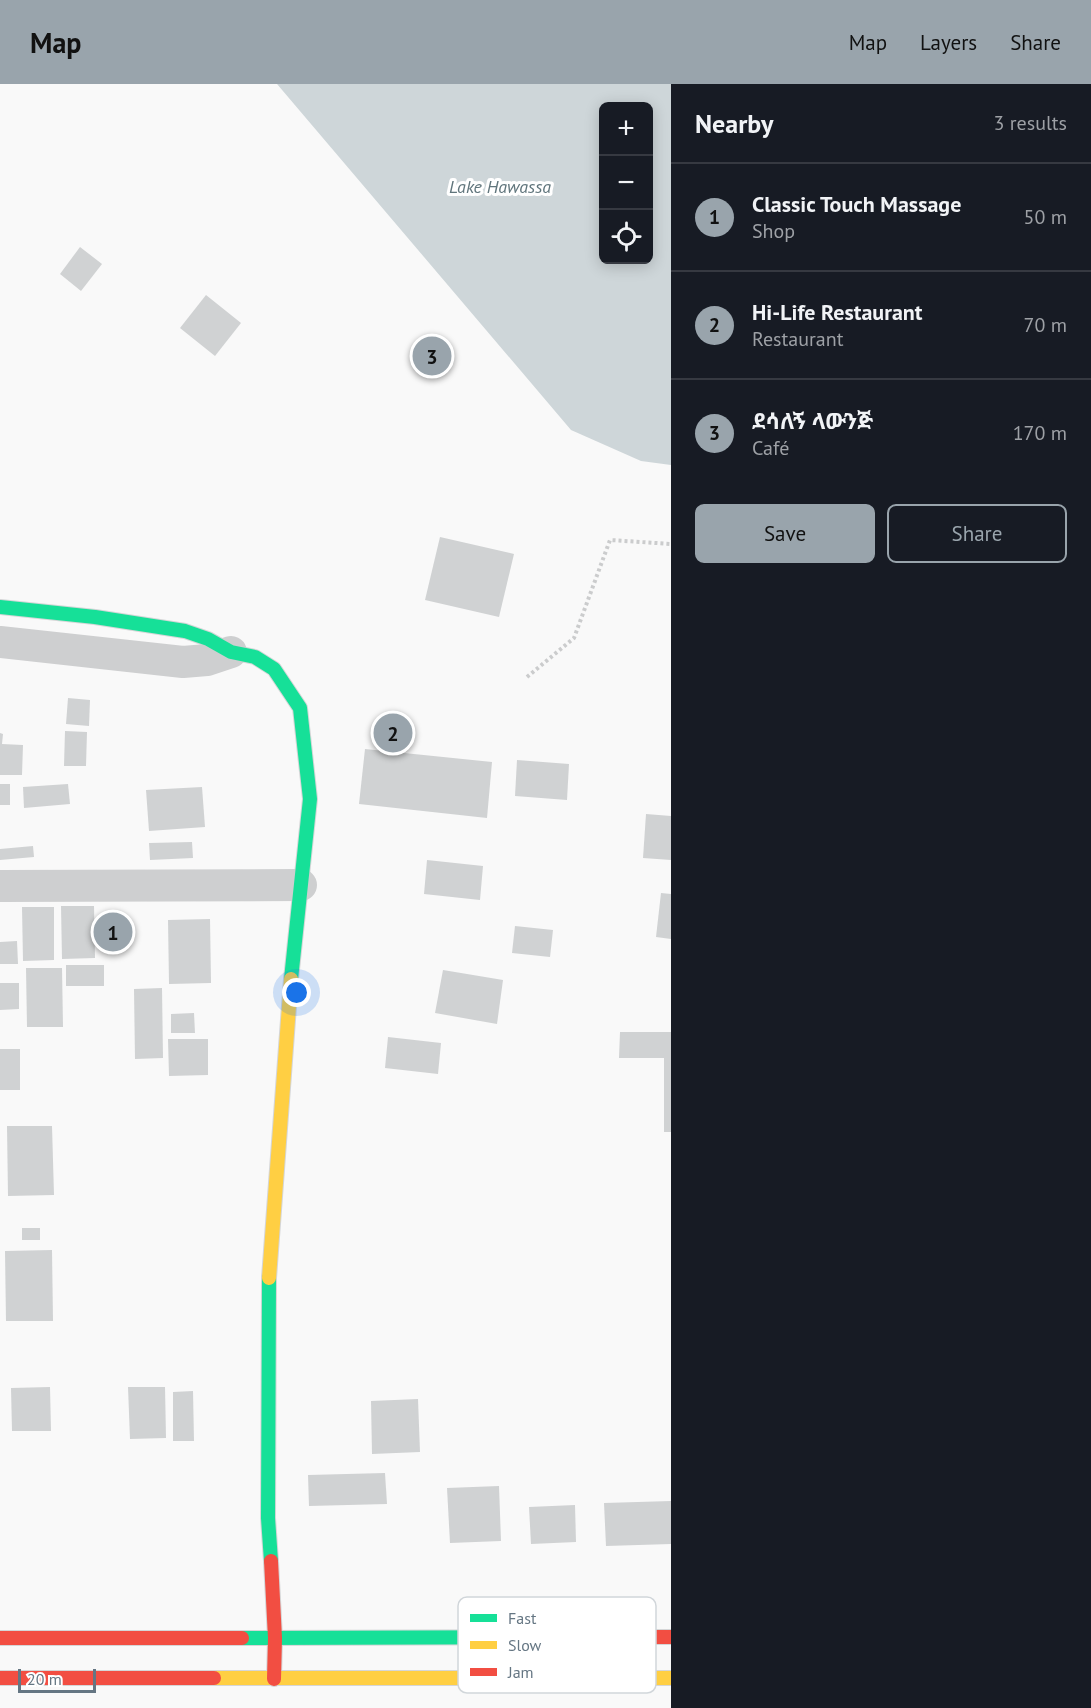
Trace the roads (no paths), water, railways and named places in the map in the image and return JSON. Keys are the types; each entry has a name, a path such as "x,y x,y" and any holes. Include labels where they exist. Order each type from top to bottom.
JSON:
{"main road":[{"path":"0,607 95,617 185,631 208,639 231,652 255,657 274,669 300,708 310,799 289,996 269,1263 268,1518 274,1679"},
{"path":"656,1636 671,1636"},
{"path":"0,1638 458,1637"},
{"path":"0,1678 458,1679"},
{"path":"656,1678 671,1678"}],"street":[{"path":"0,642 183,662 207,660 231,652"},
{"path":"0,886 301,885"}],"water":[{"name":"Lake Hawassa","path":"277,84 671,84 671,465 641,461 571,430"}],"place":[{"name":"ደሳለኝ ላውንጅ","path":"432,356"},
{"name":"Hi-Life Restaurant","path":"393,733"},
{"name":"Classic Touch Massage","path":"113,932"}]}
